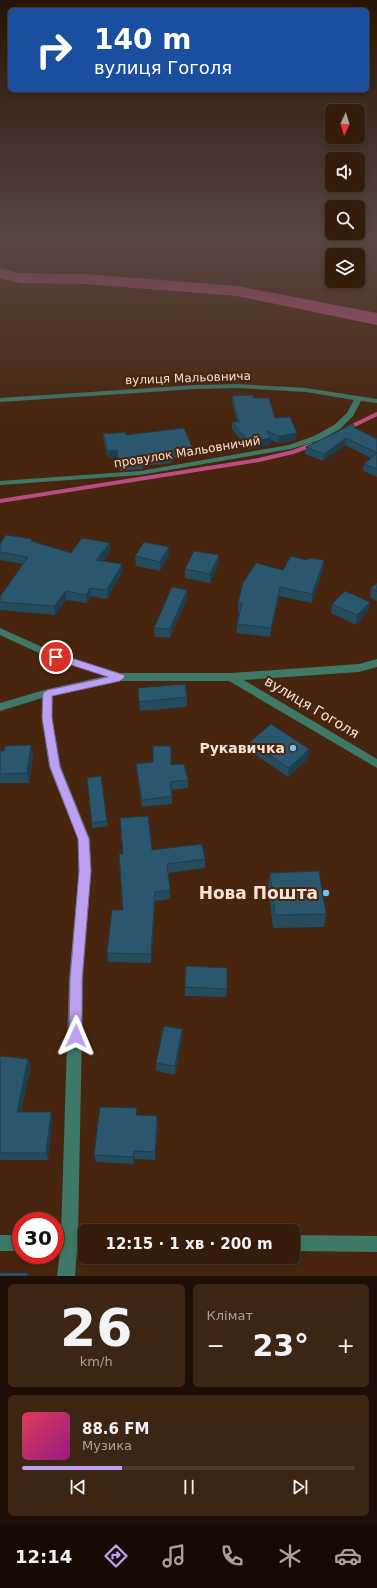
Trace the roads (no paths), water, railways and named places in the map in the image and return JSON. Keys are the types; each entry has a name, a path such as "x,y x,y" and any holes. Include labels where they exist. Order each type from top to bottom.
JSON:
{"street":[{"name":"вулиця Мальовнича","path":"0,400 196,387 237,386 306,390 377,401"},
{"name":"провулок Мальовничий","path":"0,483 140,473 291,447 317,438 337,427 350,414 358,399"},
{"path":"0,632 56,657 120,677"},
{"name":"вулиця Гоголя","path":"0,707 48,693 120,677 231,677 359,668 377,663"},
{"name":"вулиця Гоголя","path":"231,677 377,764"},
{"path":"48,693 47,718 55,767 84,839 85,871 76,979 76,1051 70,1243 66,1276"},
{"path":"0,1243 12,1243"},
{"path":"300,1243 377,1244"}],"waterway":[{"path":"290,302 377,319"},
{"path":"348,428 377,414"},
{"path":"0,501 259,460 293,452 312,445"}],"place":[{"name":"Рукавичка","path":"293,748"},
{"name":"Нова Пошта","path":"326,893"}]}
